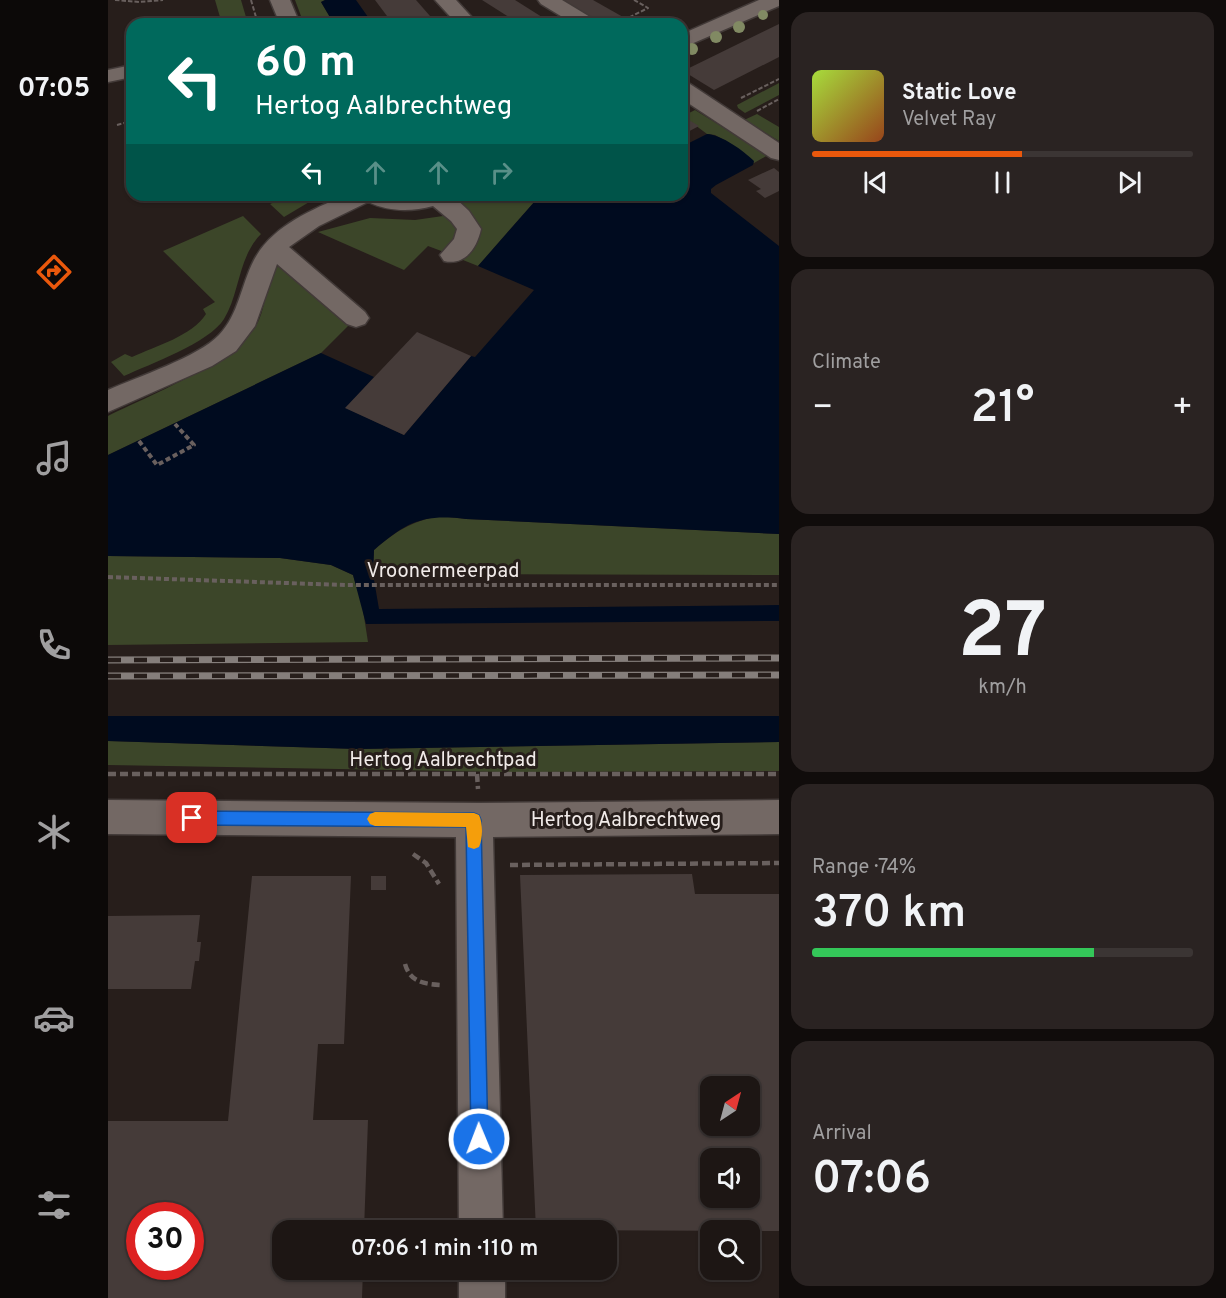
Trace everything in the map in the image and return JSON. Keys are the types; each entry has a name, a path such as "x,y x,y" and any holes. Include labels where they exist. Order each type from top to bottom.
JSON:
{"street":[{"path":"264,0 269,18"},
{"path":"280,0 288,18"},
{"path":"445,0 462,18"},
{"path":"548,0 578,18"},
{"path":"730,0 751,12"},
{"path":"688,39 776,0"},
{"path":"108,76 126,73"},
{"path":"688,93 779,153"},
{"path":"108,402 208,355 234,338 242,326 270,254 280,240 310,221 352,201"},
{"path":"389,201 409,204 420,201"},
{"path":"444,201 460,216 469,230 466,242 453,255"},
{"path":"270,254 356,318"},
{"name":"Hertog Aalbrechtweg","path":"108,817 474,820 779,817"},
{"path":"474,820 481,1220"},
{"path":"482,1280 482,1298"}],"path":[{"path":"115,0 138,2 163,0"},
{"path":"251,0 256,18"},
{"path":"628,18 648,8 634,0"},
{"path":"717,111 779,79"},
{"path":"117,125 126,123"},
{"path":"139,441 158,465 194,444 175,423"},
{"name":"Vroonermeerpad","path":"108,577 345,585 779,585"},
{"name":"Hertog Aalbrechtpad","path":"108,774 779,774"},
{"path":"411,852 426,863 440,888"},
{"path":"510,865 779,863"},
{"path":"405,964 410,977 423,984 476,985"}],"green space":[{"path":"215,0 241,0 246,18 220,18"},
{"path":"295,0 325,0 321,2 330,18 302,18"},
{"path":"779,83 779,95 745,113 738,108 737,105"},
{"path":"695,110 768,155 754,163 734,146 715,135 707,134 688,120 688,114"},
{"path":"757,114 779,127 779,141 744,120"},
{"path":"277,201 311,201 284,217 270,204"},
{"path":"463,201 535,201 478,266 458,258 467,213 461,203"},
{"path":"243,216 261,234 253,243 243,264 224,319 216,328 193,344 124,376 111,362 125,354 132,357 183,334 200,322 206,314 203,309 215,302 163,251"},
{"path":"443,216 452,219 460,233 444,252 428,246 404,270 318,232 370,218 415,220"},
{"path":"279,265 350,324 321,353 108,455 108,416 207,367 242,342 258,322 271,280"},
{"path":"439,516 779,534 779,575 373,574 374,550 404,528"},
{"path":"108,556 280,558 331,565 353,575 362,604 368,642 108,645"},
{"path":"108,741 358,749 779,742 779,771 507,772 108,765"}],"water":[{"path":"356,0 369,18 330,18 321,2"},
{"path":"707,134 713,135 739,148 754,161 753,165 716,185 711,189 711,193 779,246 779,534 451,518 426,519 406,527 374,550 373,574 379,609 779,605 779,621 366,624 353,575 331,565 280,558 108,556 108,455 321,353 374,377 346,408 404,435 471,356 475,357 534,290 478,266 535,201 688,201 688,144"},
{"path":"108,716 779,716 779,742 358,749 108,741"}],"building":[{"path":"375,0 416,0 432,18 388,18"},
{"path":"482,0 515,0 544,18 510,18"},
{"path":"560,0 593,0 623,17 590,18"},
{"path":"779,24 779,57 714,90 688,74 688,69"},
{"path":"688,120 699,126 688,132"},
{"path":"774,168 779,172 779,191 765,198 756,191 761,189 748,180"},
{"path":"417,332 471,356 404,435 345,408"},
{"path":"692,874 695,894 779,894 779,1231 760,1231 760,1220 700,1220 700,1231 617,1230 617,1220 536,1220 520,875"},
{"path":"252,876 351,876 344,1044 318,1044 313,1120 368,1120 364,1220 272,1220 272,1280 363,1280 362,1298 108,1298 108,1121 228,1121"},
{"path":"371,876 386,876 386,890 371,890"},
{"path":"200,915 197,942 201,942 199,961 195,961 191,989 108,989 108,916"}],"railway":[{"path":"108,660 779,658"},
{"path":"108,676 779,675"}],"slow traffic":[{"path":"375,819 474,820 474,842"}],"route":[{"path":"192,818 474,820 479,1139"}]}
